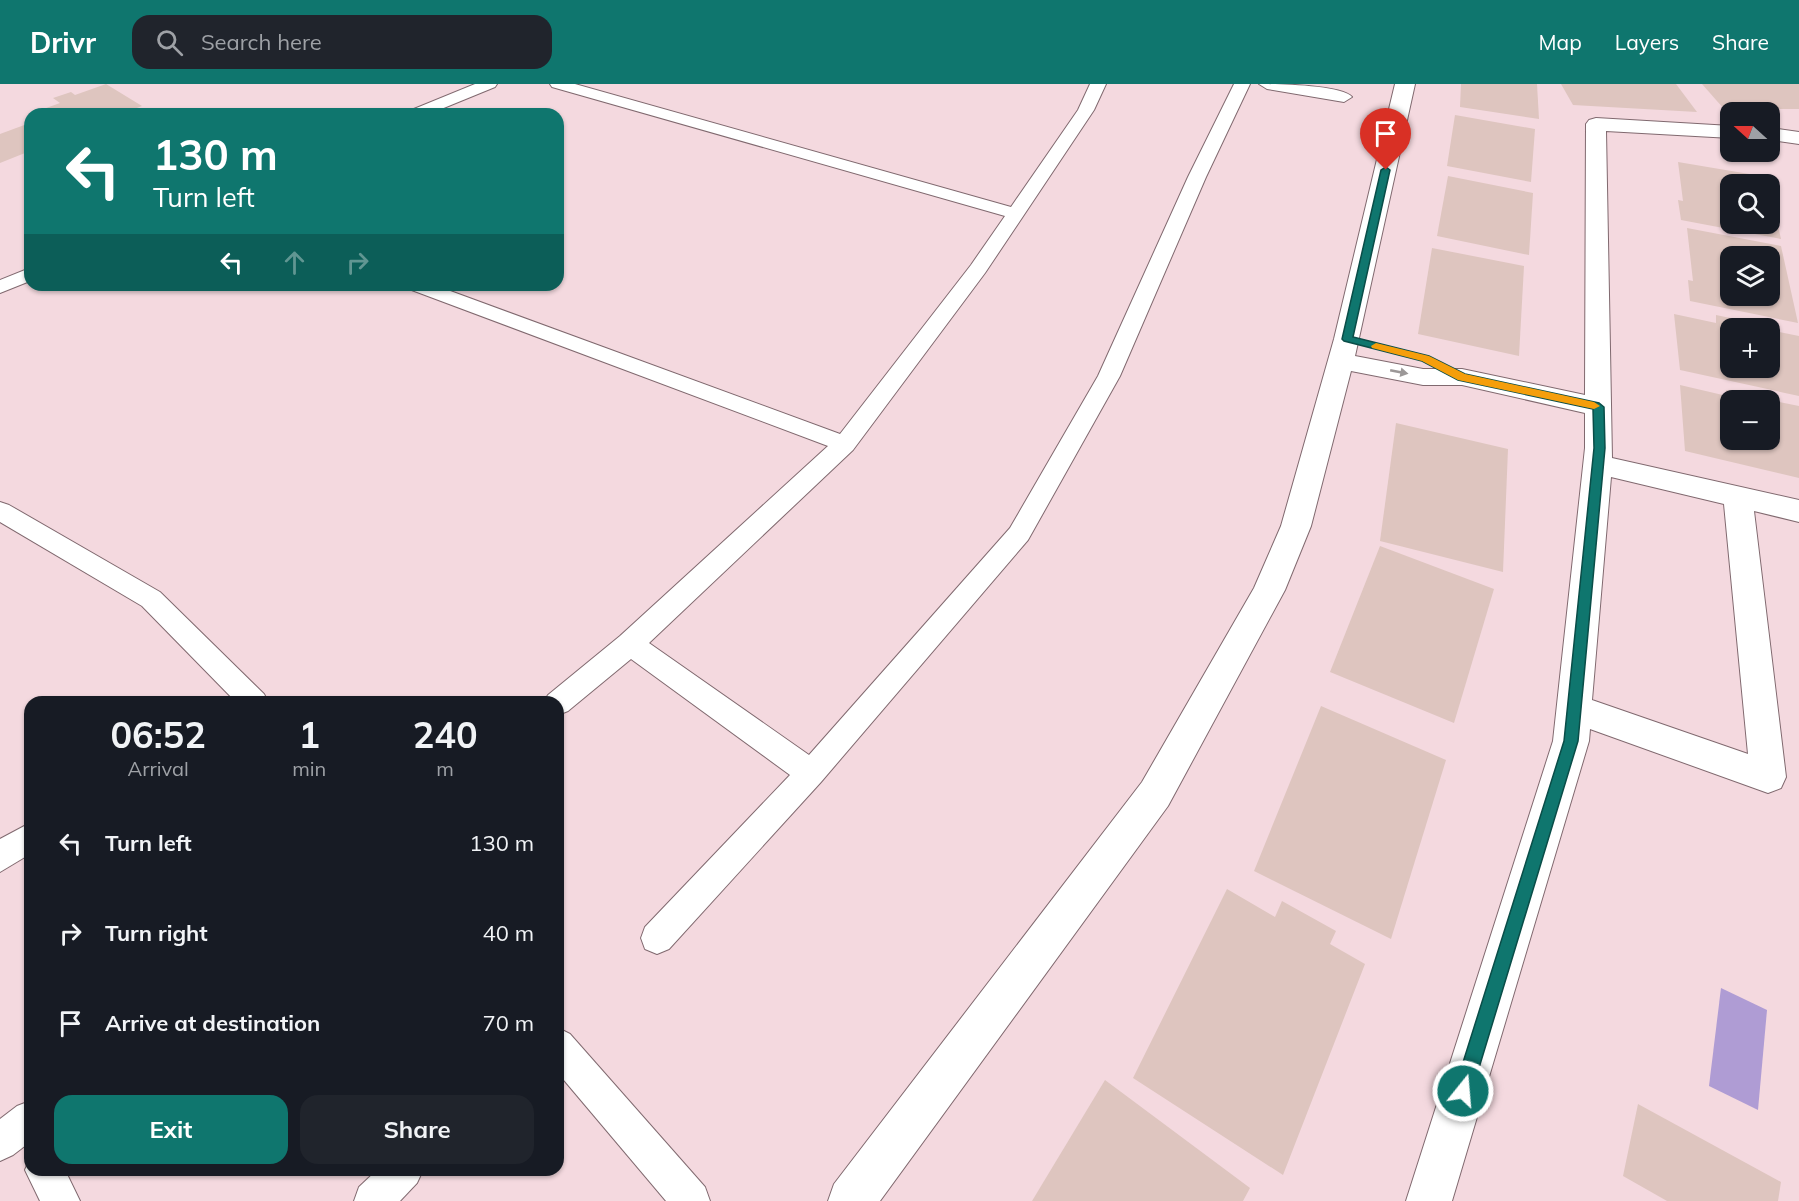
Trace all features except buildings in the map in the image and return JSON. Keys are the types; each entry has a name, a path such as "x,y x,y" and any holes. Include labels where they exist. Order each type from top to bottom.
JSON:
{"street":[{"path":"851,1201 1155,794 1269,590 1296,526 1344,350 1404,84"},
{"path":"1429,1201 1571,741 1598,464 1596,124 1720,131"},
{"path":"1780,135 1799,138"},
{"path":"1344,350 1423,377 1462,377 1599,407"},
{"path":"1598,464 1799,511"},
{"path":"1575,709 1768,777 1738,497"}],"lane":[{"path":"430,108 489,84"},
{"path":"558,84 1014,213"},
{"path":"564,698 630,644 845,444 978,268 1086,110 1098,84"},
{"path":"657,938 811,773 1020,534 1108,376 1197,177 1242,84"},
{"path":"1267,84 1344,97"},
{"path":"0,287 24,277"},
{"path":"432,291 845,444"},
{"path":"0,511 151,599 242,696"},
{"path":"630,644 811,773"},
{"path":"0,857 24,841"},
{"path":"564,1053 691,1201"},
{"path":"47,1176 61,1201"},
{"path":"373,1201 398,1176"}],"shaded area":[{"path":"1721,988 1767,1010 1758,1110 1709,1086"}],"slow traffic":[{"path":"1376,346 1426,359 1462,377 1594,406"}],"route":[{"path":"1386,170 1347,339 1426,359 1462,377 1599,407 1599,448 1571,741 1463,1091"}]}
